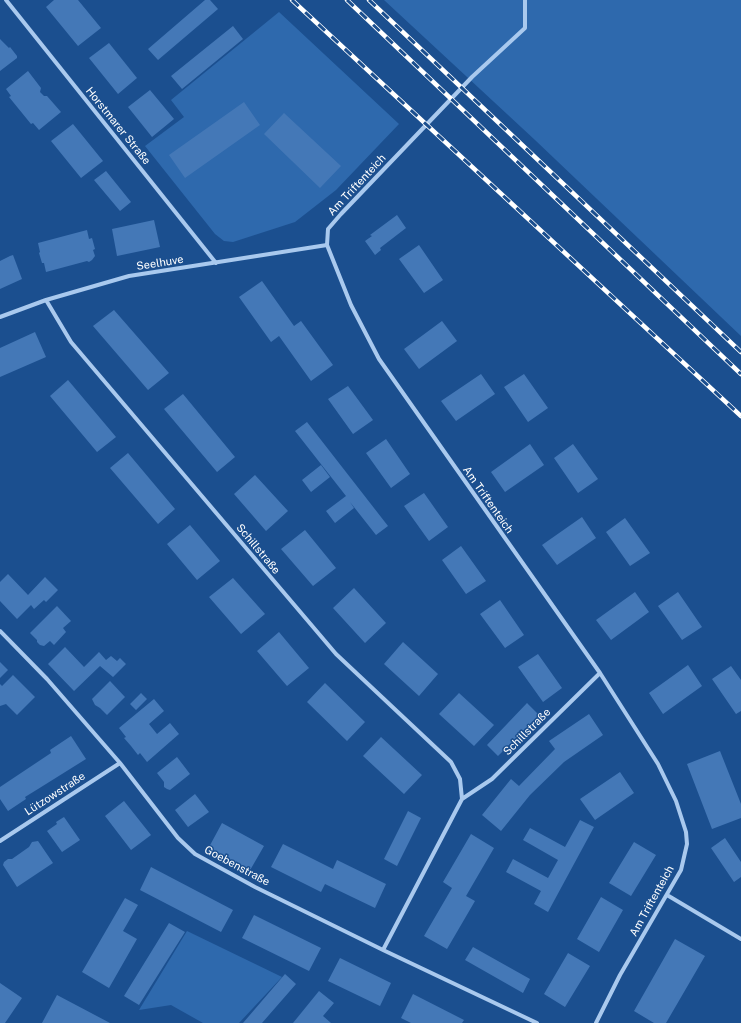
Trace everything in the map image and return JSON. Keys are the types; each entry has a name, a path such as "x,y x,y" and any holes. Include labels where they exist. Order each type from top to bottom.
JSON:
{"street":[{"name":"Horstmarer Straße","path":"6,0 216,263"},
{"name":"Am Triftenteich","path":"525,0 525,28 472,77 341,214 328,229 327,245 351,305 379,359 600,673 658,764 676,801 686,832 687,844 681,870 620,975 596,1023"},
{"name":"Seelhuve","path":"0,317 46,300 129,276 327,245"},
{"name":"Schillstraße","path":"46,300 70,342 336,654 451,762 460,779 462,799"},
{"name":"Goebenstraße","path":"0,631 47,680 120,763 178,838 195,854 255,887 538,1023"},
{"name":"Schillstraße","path":"384,950 462,799 492,779 600,673"},
{"name":"Lützowstraße","path":"0,841 120,763"},
{"path":"667,895 741,939"}],"shaded area":[{"path":"384,0 741,0 741,336 535,140"},
{"path":"279,12 399,124 336,190 295,222 233,242 224,241 215,234 145,146 184,117 171,100"},
{"path":"187,931 282,977 239,1023 203,1023 171,1005 139,1010"}],"building":[{"path":"54,0 78,0 101,28 78,46 46,7"},
{"path":"205,0 210,0 218,9 158,60 148,49"},
{"path":"233,26 243,39 182,89 171,76"},
{"path":"0,39 9,48 10,47 17,58 0,71"},
{"path":"109,43 137,78 118,94 89,58"},
{"path":"28,71 41,88 40,92 44,96 47,96 61,112 39,130 33,123 31,124 9,97 11,96 6,89"},
{"path":"150,90 174,119 152,137 128,107"},
{"path":"244,102 260,125 185,178 169,155"},
{"path":"284,113 341,166 320,188 264,134"},
{"path":"73,124 103,161 81,178 51,141"},
{"path":"106,171 131,202 120,211 94,180"},
{"path":"397,215 406,228 380,248 381,250 375,255 365,241 372,236 370,235"},
{"path":"154,220 160,247 117,256 112,229"},
{"path":"87,230 89,239 92,238 95,249 93,250 95,256 92,260 46,272 44,263 42,263 39,253 38,243"},
{"path":"419,245 443,280 424,293 399,259"},
{"path":"13,255 22,279 0,289 0,261"},
{"path":"262,281 294,326 301,321 333,365 311,381 279,336 271,342 239,297"},
{"path":"114,310 169,373 148,390 93,326"},
{"path":"442,321 457,341 419,369 404,349"},
{"path":"35,332 46,357 0,377 0,348"},
{"path":"481,374 495,394 456,421 441,401"},
{"path":"524,374 548,408 528,422 504,387"},
{"path":"68,380 116,437 97,452 50,396"},
{"path":"348,386 373,420 353,434 328,399"},
{"path":"183,394 235,457 217,472 164,409"},
{"path":"307,422 388,526 376,535 350,502 354,508 335,523 326,511 346,496 295,431"},
{"path":"386,439 410,474 391,488 366,453"},
{"path":"530,444 544,465 505,492 491,472"},
{"path":"573,444 598,479 578,493 554,458"},
{"path":"128,453 175,509 158,524 110,468"},
{"path":"321,465 330,477 311,492 302,480"},
{"path":"255,475 288,511 266,531 234,494"},
{"path":"424,493 448,527 429,541 404,506"},
{"path":"582,517 596,538 557,565 542,545"},
{"path":"625,518 650,553 630,566 606,532"},
{"path":"190,525 220,561 197,580 167,544"},
{"path":"305,530 336,568 313,586 281,549"},
{"path":"461,546 486,581 466,594 442,560"},
{"path":"8,574 28,595 45,577 58,590 46,602 44,600 34,609 31,605 17,619 0,601 0,582"},
{"path":"233,578 265,614 241,634 209,597"},
{"path":"354,588 386,623 365,643 333,608"},
{"path":"635,592 649,612 611,640 596,620"},
{"path":"678,592 702,627 682,640 658,606"},
{"path":"500,600 524,635 505,648 480,614"},
{"path":"57,606 71,621 63,628 66,632 54,645 50,641 44,646 40,645 30,633"},
{"path":"279,632 309,668 287,686 257,651"},
{"path":"403,642 438,674 419,696 384,664"},
{"path":"65,647 84,667 99,652 106,660 111,656 117,661 120,658 126,664 113,677 100,666 74,691 48,664"},
{"path":"538,654 562,688 543,702 518,667"},
{"path":"0,662 8,670 0,678"},
{"path":"688,665 702,686 663,714 649,693"},
{"path":"731,666 741,680 741,711 736,714 712,679"},
{"path":"13,675 35,697 17,715 6,704 0,706 0,684 2,686"},
{"path":"110,681 125,697 107,715 95,705 92,699"},
{"path":"325,683 365,722 347,741 307,702"},
{"path":"141,693 147,699 136,710 130,704"},
{"path":"459,693 494,725 474,746 439,714"},
{"path":"154,699 164,711 149,724 157,734 170,723 179,734 147,762 140,753 138,755 124,738 126,737 119,728"},
{"path":"527,703 539,715 498,756 487,745"},
{"path":"589,714 603,735 564,762 530,795 501,831 482,815 511,779 519,786 555,749 549,741"},
{"path":"71,736 86,759 25,797 26,799 8,811 0,799 0,787 51,753 50,750"},
{"path":"381,737 422,775 404,794 363,756"},
{"path":"720,751 741,804 741,818 712,829 687,764"},
{"path":"177,757 190,774 170,790 164,787 164,782 157,773"},
{"path":"620,772 634,793 595,820 580,799"},
{"path":"195,794 209,812 188,827 175,810"},
{"path":"124,801 151,835 131,850 105,816"},
{"path":"408,811 421,818 397,866 384,859"},
{"path":"64,817 80,840 62,852 47,831 57,824 56,822"},
{"path":"580,820 594,827 548,912 534,904 541,891 506,872 513,859 548,878 558,860 523,840 530,828 565,847"},
{"path":"222,823 264,846 249,872 208,849"},
{"path":"471,834 494,848 466,896 475,901 447,949 424,936 452,888 443,882"},
{"path":"725,838 741,862 741,877 734,882 711,848"},
{"path":"38,841 53,863 17,887 3,865 4,862 8,859 12,859 29,847 32,842"},
{"path":"634,842 656,855 631,896 609,883"},
{"path":"283,844 333,869 337,860 386,884 375,908 325,884 321,892 271,867"},
{"path":"151,867 233,910 221,932 140,890"},
{"path":"601,897 623,910 599,952 577,939"},
{"path":"125,898 138,905 123,931 137,939 109,988 82,972"},
{"path":"254,915 321,948 309,971 242,938"},
{"path":"169,923 185,932 139,1005 124,996"},
{"path":"675,939 705,956 666,1023 654,1023 634,1011"},
{"path":"473,947 530,979 523,993 465,960"},
{"path":"568,953 590,966 565,1007 544,994"},
{"path":"340,958 391,983 380,1006 328,981"},
{"path":"285,974 296,984 262,1023 243,1023"},
{"path":"0,983 22,998 5,1023 0,1023"},
{"path":"319,991 334,1003 323,1016 331,1023 293,1023"},
{"path":"413,994 464,1020 462,1023 411,1023 401,1018"},
{"path":"57,995 110,1023 42,1023"}],"railway":[{"path":"292,0 741,416"},
{"path":"347,0 741,374"},
{"path":"369,0 741,352"}]}
